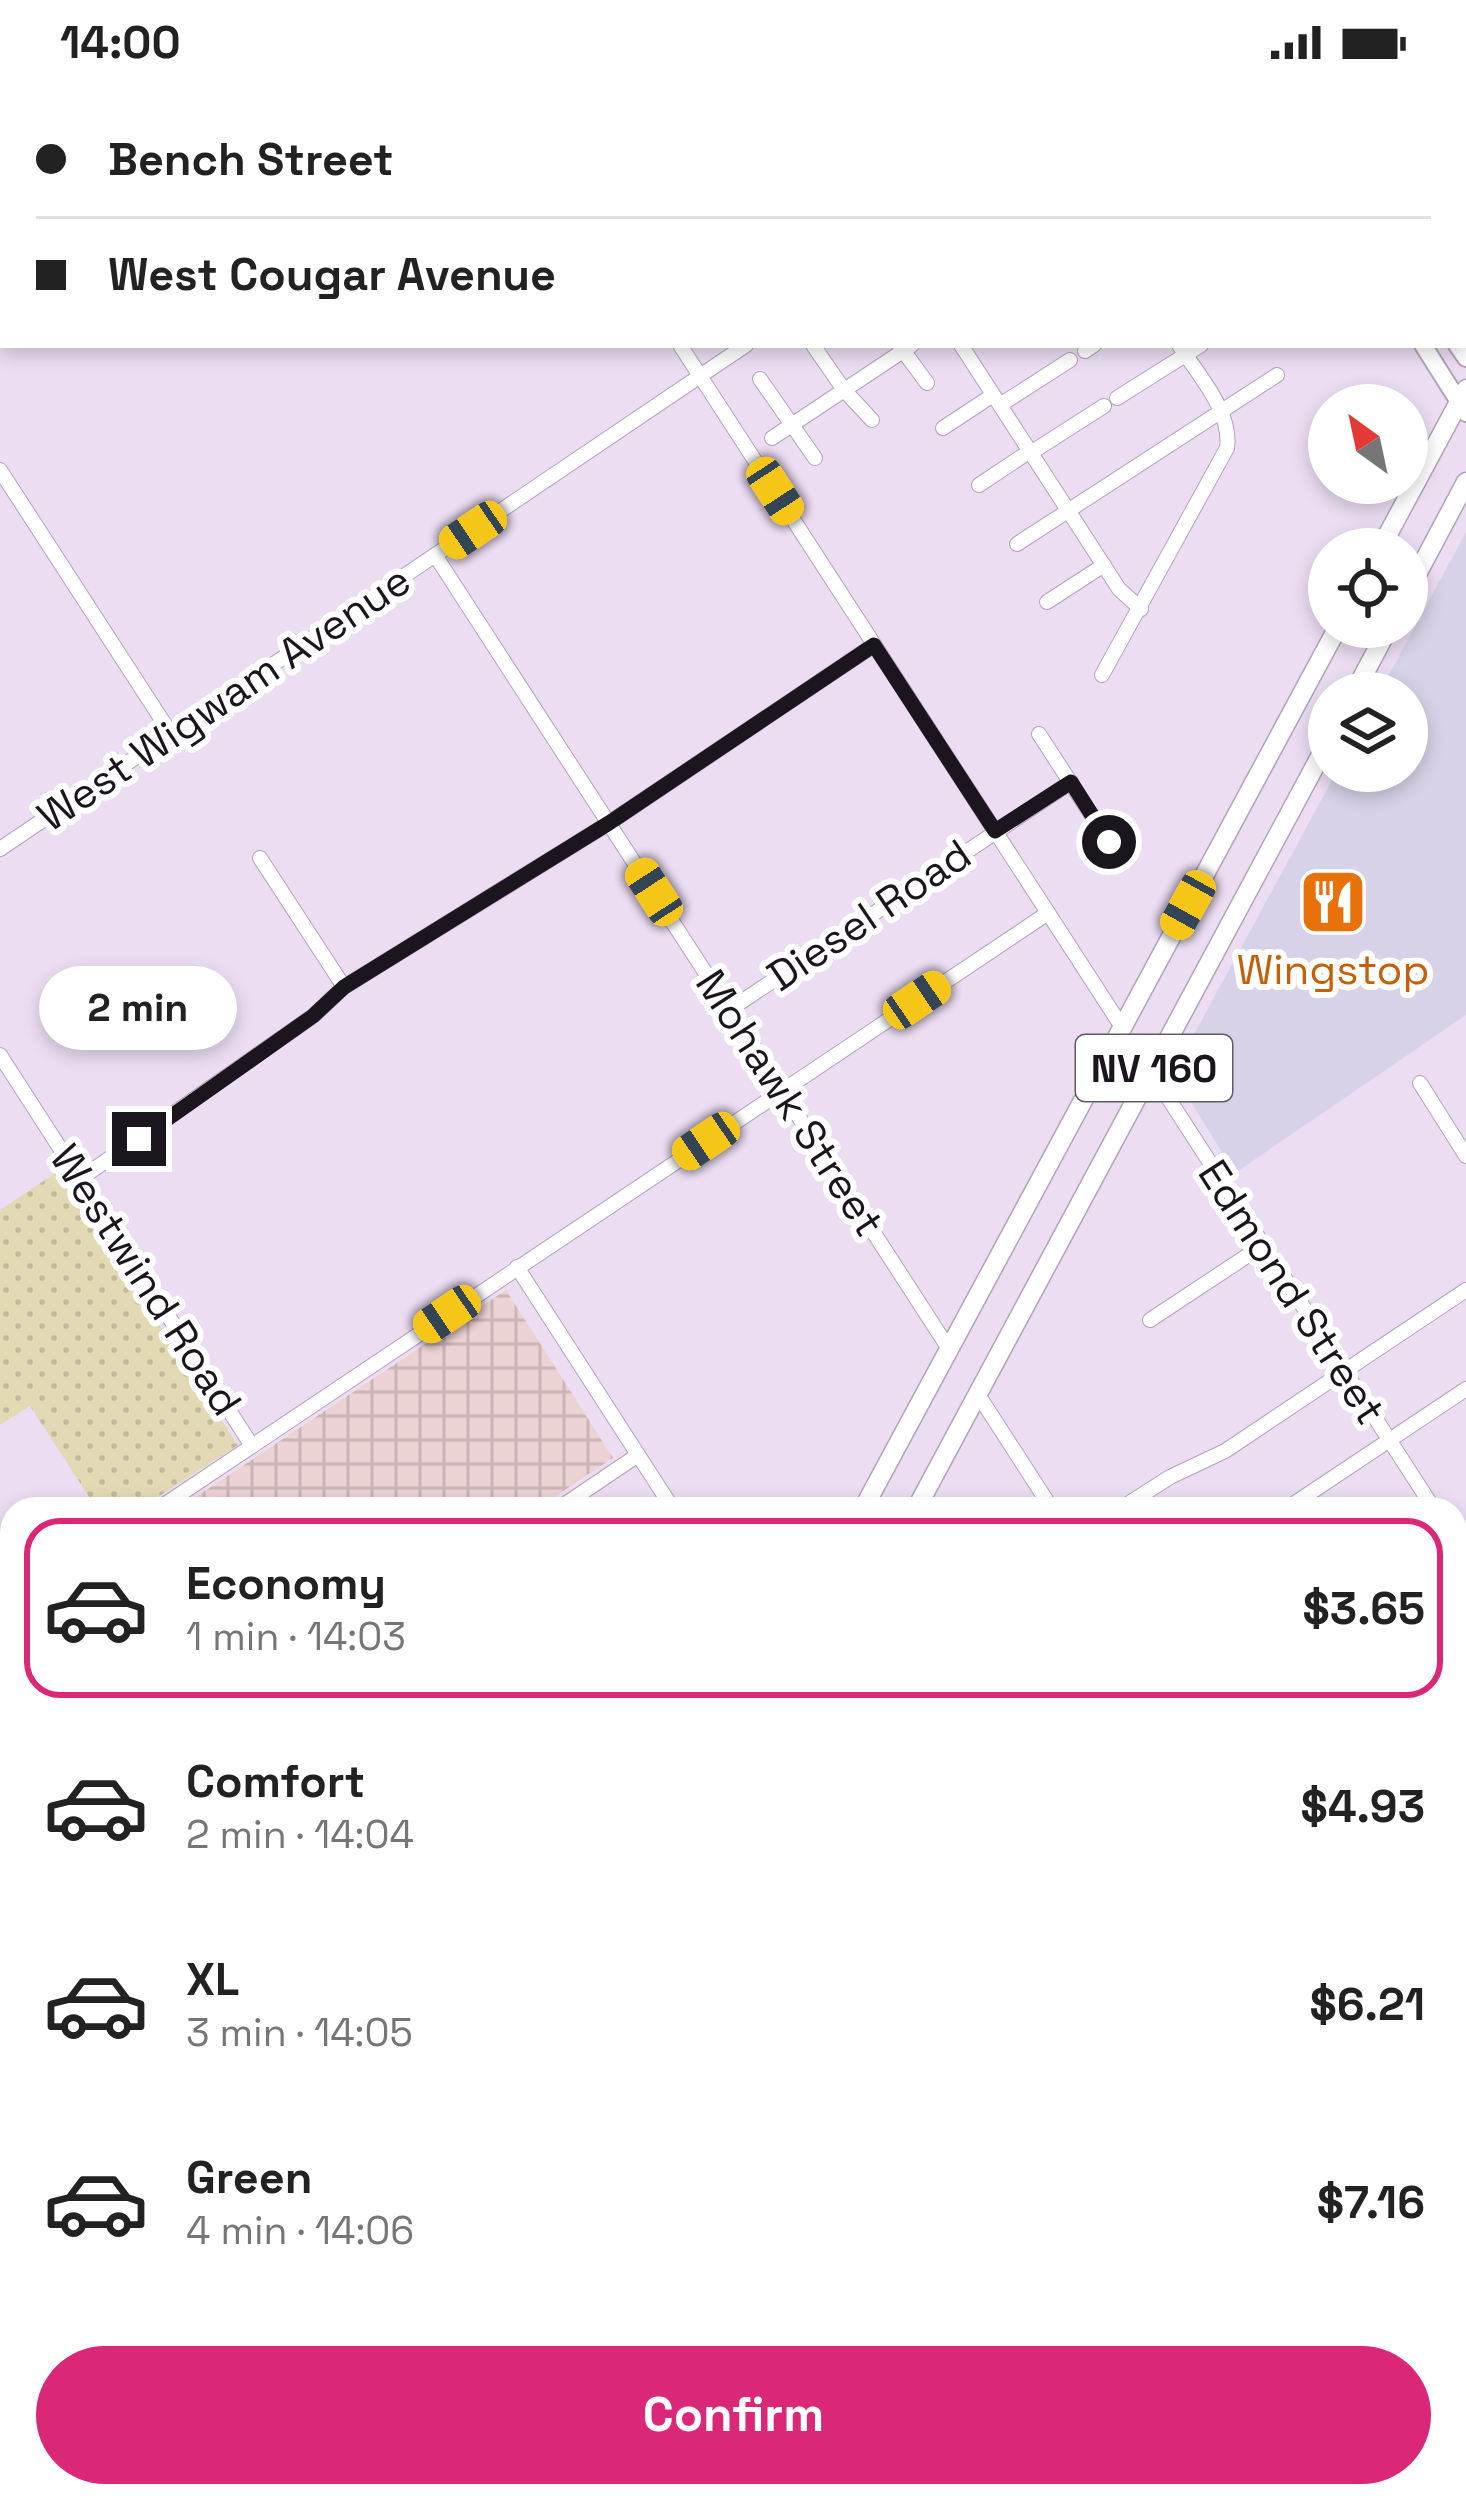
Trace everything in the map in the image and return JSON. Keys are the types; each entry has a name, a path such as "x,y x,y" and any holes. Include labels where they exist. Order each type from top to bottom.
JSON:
{"highway":[{"path":"1392,528 1464,401"},
{"path":"1428,554 1466,482"},
{"path":"1447,518 1466,503"},
{"name":"NV 160","path":"869,1497 1327,648"},
{"name":"NV 160","path":"923,1497 1308,780"},
{"path":"879,1479 880,1497"}],"main road":[{"path":"1425,348 1464,401"}],"street":[{"path":"682,348 1122,1027"},
{"name":"West Wigwam Avenue","path":"0,849 742,348"},
{"path":"815,348 872,420"},
{"path":"772,438 904,348"},
{"path":"906,348 927,383"},
{"path":"979,485 1182,350 1222,412 1227,448 1102,675"},
{"path":"964,351 1119,589 1141,609"},
{"path":"943,428 1070,360"},
{"path":"1017,544 1277,375"},
{"path":"760,379 815,458"},
{"path":"0,470 171,734"},
{"name":"Mohawk Street","path":"435,555 949,1348"},
{"path":"1047,602 1104,565"},
{"path":"80,1179 313,1016 344,987 609,823 874,645"},
{"path":"1040,734 1109,842"},
{"name":"Diesel Road","path":"729,1010 1071,782"},
{"path":"260,858 344,987"},
{"path":"176,1497 1048,913"},
{"name":"Westwind Road","path":"0,1055 252,1446"},
{"name":"Edmond Street","path":"1152,1073 1426,1497"},
{"path":"1420,1083 1466,1156"},
{"path":"1150,1320 1262,1246"},
{"path":"517,1268 665,1497"},
{"path":"1139,1497 1225,1450 1466,1290"},
{"path":"1304,1497 1466,1389"},
{"path":"979,1396 1044,1497"},
{"path":"576,1497 638,1455"}],"shaded area":[{"path":"1466,532 1466,1015 1235,1173 1173,1073 1326,792 1428,792 1428,672 1390,672 1403,648 1428,648 1428,602"},
{"path":"506,1290 613,1458 554,1497 196,1497"}],"sand":[{"path":"57,1172 238,1445 158,1497 89,1497 30,1406 0,1425 0,1210"}],"place":[{"name":"Wingstop","path":"1333,902"}],"route":[{"path":"139,1139 313,1016 344,987 609,823 874,645 995,831 1071,782 1109,842"}]}
